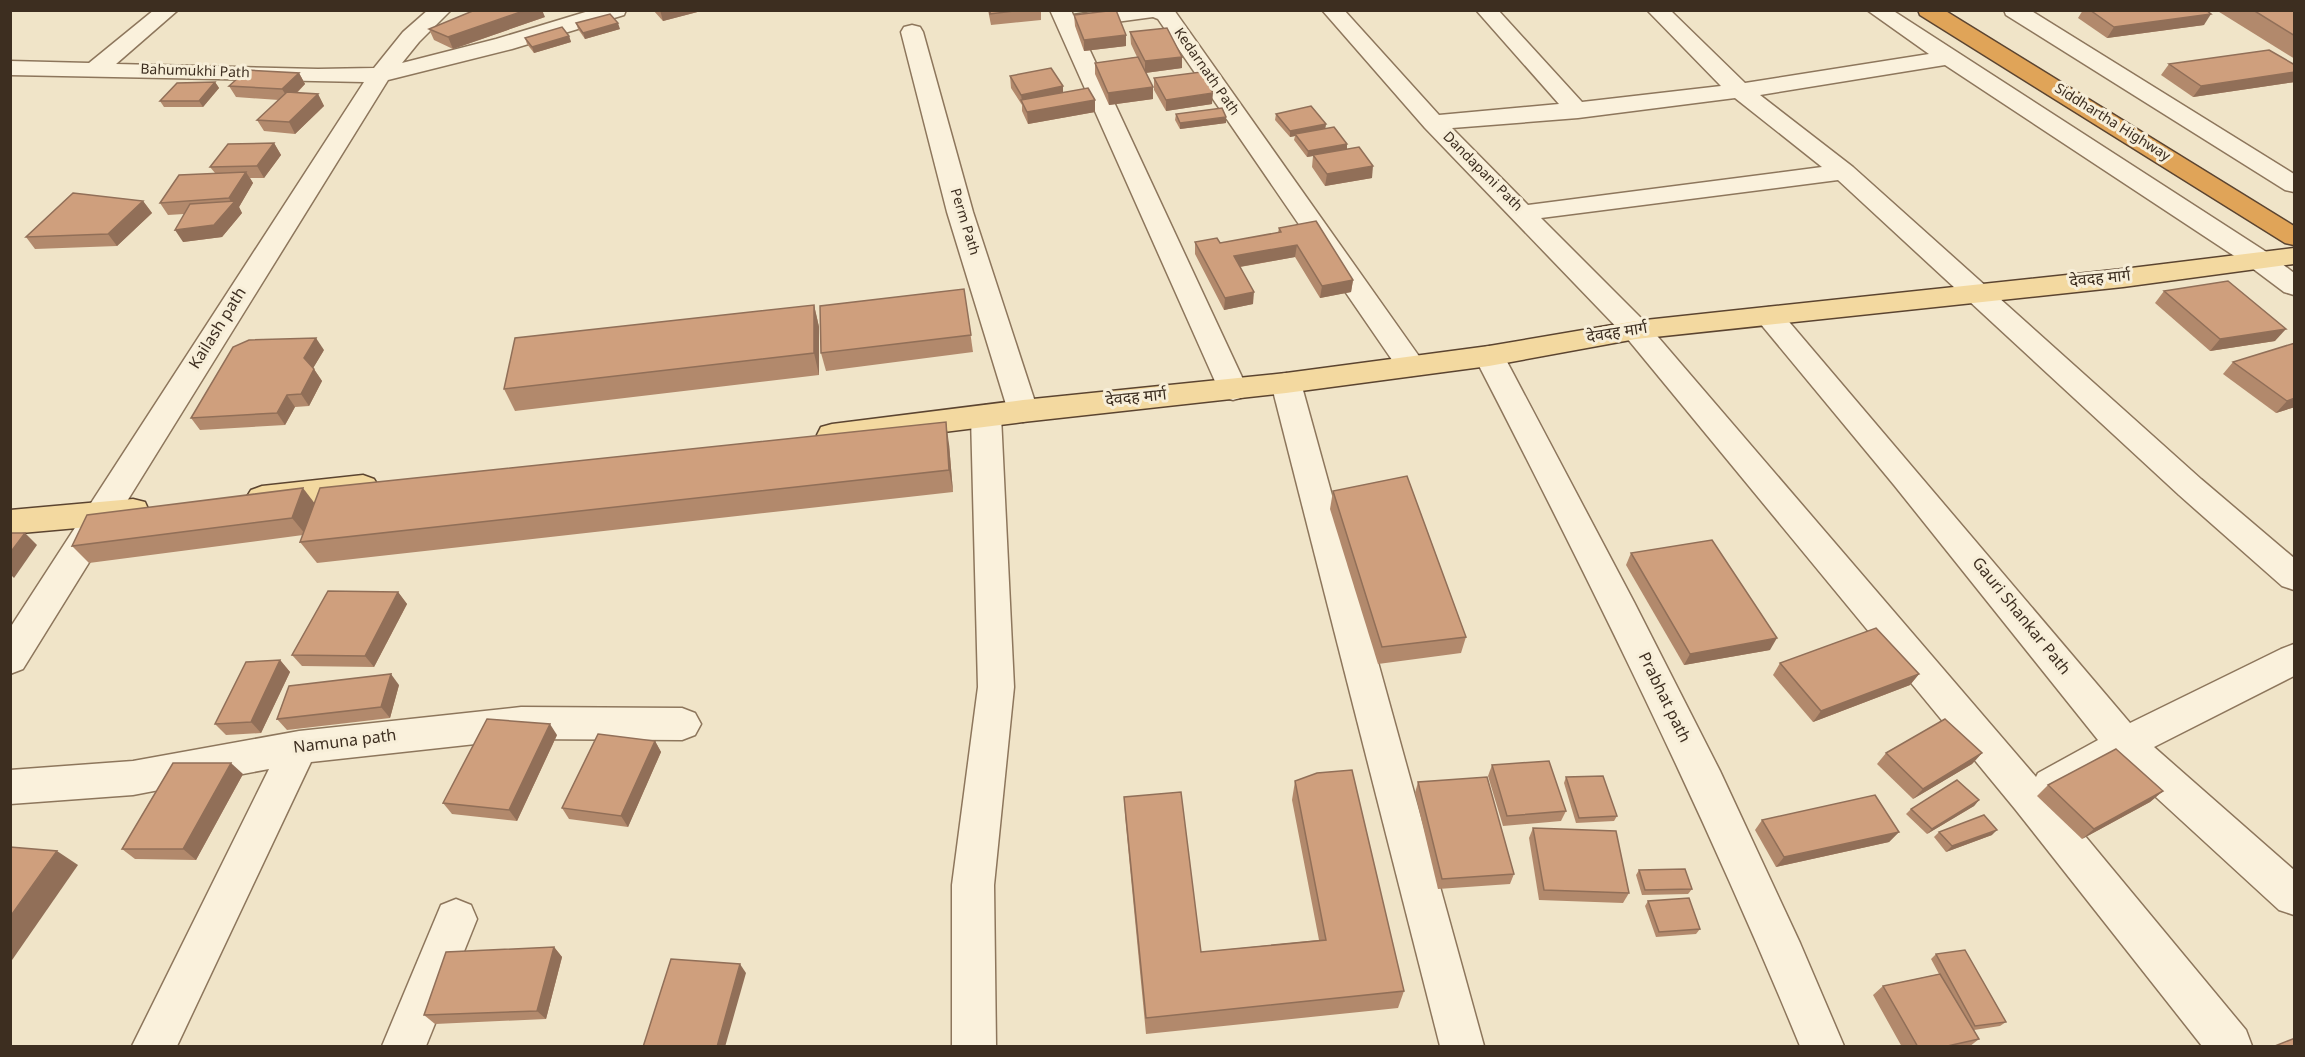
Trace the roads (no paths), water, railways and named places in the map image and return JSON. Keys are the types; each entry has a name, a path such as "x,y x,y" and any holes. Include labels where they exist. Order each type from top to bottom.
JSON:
{"highway":[{"name":"Siddhartha Highway","path":"1928,10 2295,237"},
{"name":"Siddhartha Highway","path":"1963,10 2295,218"}],"main road":[{"name":"देवदह मार्ग","path":"802,438 1023,411 1233,390 1489,356 1636,330 2123,278 2295,256"},
{"path":"230,501 394,484"},
{"path":"10,522 160,508"}],"street":[{"path":"96,69 168,10"},
{"name":"Kailash path","path":"10,659 380,75 411,37 441,10"},
{"name":"Bahumukhi Path","path":"10,68 318,76 380,75 504,44 616,10"},
{"name":"Dandapani Path","path":"1332,10 1433,123 1636,330 2029,797 2230,1047"},
{"path":"1486,10 1578,111"},
{"path":"1657,10 1738,89 1844,172 2190,487 2295,576"},
{"path":"1877,10 2077,143 2258,259 2295,286"},
{"path":"2014,10 2295,185"},
{"name":"Kedarnath Path","path":"1233,390 1064,16 1153,11 1166,14 1411,366"},
{"name":"Perm Path","path":"912,32 960,212 1023,411"},
{"path":"1433,123 1578,111 1738,89 1834,79 1950,57"},
{"path":"1522,213 1844,172"},
{"name":"Gauri Shankar Path","path":"1768,316 1905,477 2124,744 2295,896"},
{"name":"Prabhat path","path":"1489,356 1596,558 1776,932 1822,1047"},
{"path":"1286,383 1462,1047"},
{"path":"974,1047 973,885 996,687 986,416"},
{"path":"2029,797 2124,744 2295,659"},
{"name":"Namuna path","path":"10,787 133,778 298,747 521,723 682,724"},
{"path":"154,1047 298,747"},
{"path":"404,1047 456,919"}]}
